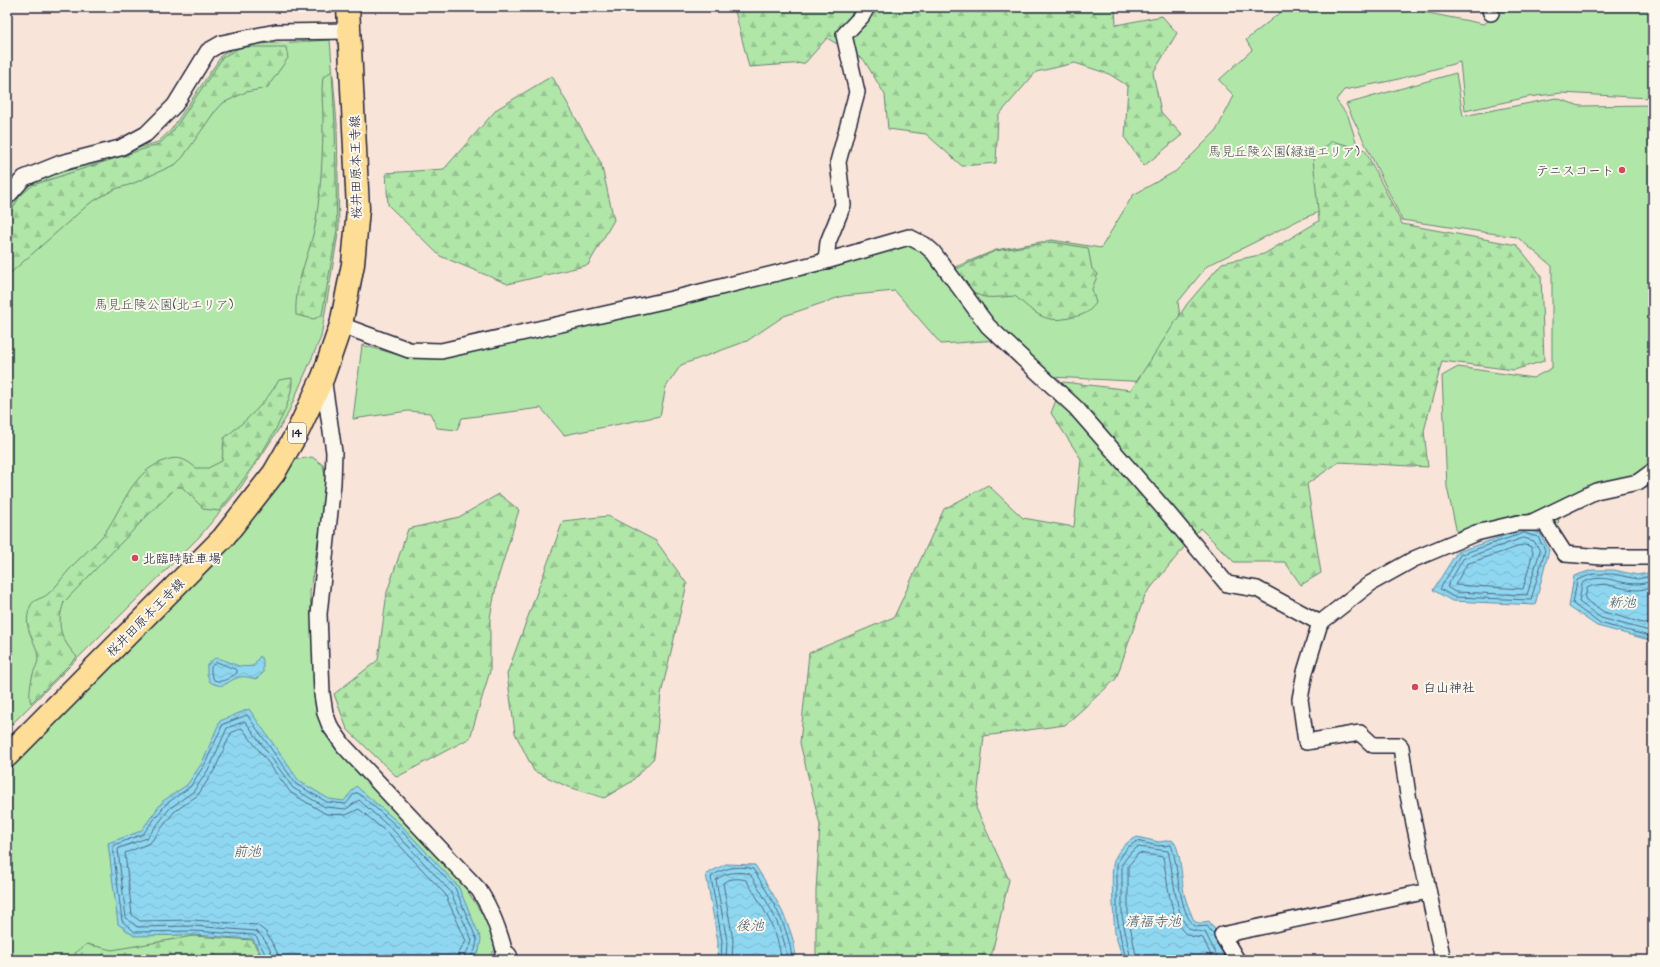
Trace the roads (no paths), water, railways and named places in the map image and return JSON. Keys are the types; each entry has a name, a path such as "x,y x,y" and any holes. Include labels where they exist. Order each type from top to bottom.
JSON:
{"main road":[{"name":"桜井田原本王寺線","path":"7,756 223,538 274,472 296,433 323,377 340,325 353,264 358,209 348,7"}],"street":[{"path":"826,261 828,242 843,205 838,162 857,92 844,35 862,16 867,7"},
{"path":"7,197 24,178 61,163 120,148 146,134 175,105 208,51 222,43 276,32 350,31"},
{"path":"340,325 409,350 441,351 665,300 826,261 909,238 925,245 933,252 988,326 1076,408 1172,518 1227,584 1257,589 1320,623"},
{"path":"323,377 334,452 334,483 318,614 322,694 325,713 330,726 344,746 479,890 492,910 500,933 506,959"},
{"path":"1531,523 1596,491 1638,482 1653,471"},
{"path":"1443,960 1399,745 1373,745 1360,733 1306,742 1300,699 1305,672 1320,623 1371,583 1414,559 1476,533 1518,523 1545,523 1565,554 1602,557 1653,557"},
{"path":"1237,960 1222,935 1428,891"}],"water":[{"path":"1524,529 1540,533 1549,550 1535,605 1452,601 1433,590 1457,552"},
{"name":"新池","path":"1592,570 1614,570 1637,575 1653,572 1653,641 1597,626 1569,607 1574,576"},
{"path":"260,656 263,660 263,673 256,679 239,677 222,685 210,682 207,674 207,665 215,658 247,667 253,666"},
{"name":"前池","path":"249,709 299,781 329,799 344,801 356,786 401,825 458,886 481,939 479,951 472,960 264,960 253,939 193,935 134,936 118,924 108,843 141,831 163,801 187,785 202,763 220,721"},
{"name":"清福寺池","path":"1137,837 1159,842 1172,840 1175,844 1178,850 1185,897 1194,921 1198,923 1209,921 1218,934 1229,960 1123,960 1115,933 1112,874 1115,857 1123,847"},
{"name":"後池","path":"726,864 755,865 782,910 792,935 796,960 717,960 718,942 706,874"}],"place":[{"name":"テニスコート","path":"1622,170"},
{"name":"北臨時駐車場","path":"135,558"},
{"name":"白山神社","path":"1415,687"}],"park label":[{"name":"馬見丘陵公園(緑道エリア)","path":"1284,151"},
{"name":"馬見丘陵公園(北エリア)","path":"164,304"}]}
